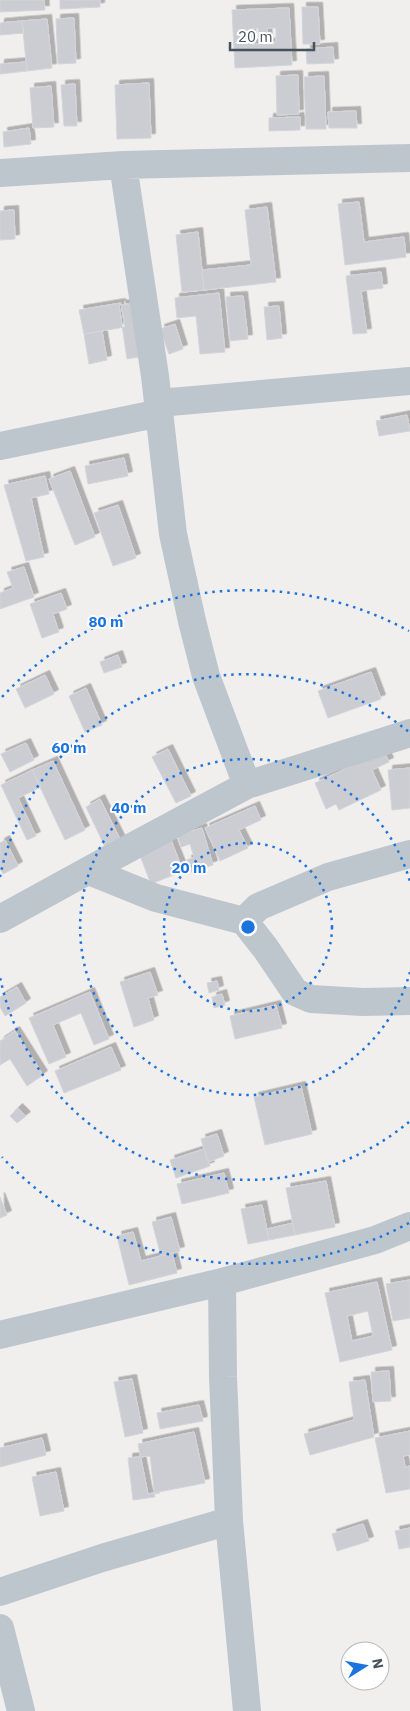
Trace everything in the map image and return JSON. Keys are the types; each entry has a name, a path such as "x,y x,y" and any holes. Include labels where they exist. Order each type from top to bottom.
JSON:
{"street":[{"path":"0,173 124,165 410,158"},
{"path":"124,165 160,408 173,534 206,676 247,785"},
{"path":"0,446 160,408 410,381"},
{"path":"0,919 247,785 410,733"},
{"path":"244,921 258,908 328,877 410,854"},
{"path":"89,871 156,898 244,921 266,949 295,992 311,999 331,1001 410,1001"},
{"path":"0,1335 222,1282 375,1240 410,1226"},
{"path":"222,1282 229,1521 247,1711"},
{"path":"0,1592 102,1558 229,1521"},
{"path":"0,1628 20,1711"}],"building":[{"path":"0,0 44,0 45,10 0,12"},
{"path":"60,0 100,0 100,7 60,9"},
{"path":"302,7 318,7 320,44 303,44"},
{"path":"289,8 292,65 235,68 232,10","holes":["258,28 259,44 251,44 251,29","267,28 276,28 276,42 268,43"]},
{"path":"74,18 76,63 58,64 56,19"},
{"path":"47,19 52,68 27,71 22,21"},
{"path":"22,21 24,33 0,35 0,23"},
{"path":"333,47 334,63 307,64 306,49"},
{"path":"27,62 27,71 0,74 0,64"},
{"path":"298,75 299,114 277,115 276,76"},
{"path":"324,76 326,129 306,129 304,77"},
{"path":"149,83 151,138 117,139 115,85"},
{"path":"75,84 77,126 64,126 61,85"},
{"path":"51,86 54,127 33,128 30,88"},
{"path":"356,111 357,128 329,128 328,112"},
{"path":"300,117 300,130 269,131 269,118"},
{"path":"29,128 31,144 4,147 3,132"},
{"path":"359,202 364,242 404,237 406,257 345,265 338,204"},
{"path":"267,207 276,282 204,290 202,270 251,265 245,210"},
{"path":"14,210 15,239 0,240 0,211"},
{"path":"198,232 204,290 182,292 176,235"},
{"path":"381,272 383,288 361,291 367,333 353,334 346,276"},
{"path":"219,293 225,352 200,354 196,316 177,318 175,298"},
{"path":"243,296 248,339 230,341 226,297"},
{"path":"121,303 125,327 84,334 79,310"},
{"path":"137,303 144,356 127,359 119,305"},
{"path":"279,306 282,338 267,340 264,307"},
{"path":"175,324 183,349 169,354 160,329"},
{"path":"102,331 107,360 89,364 84,334"},
{"path":"407,415 410,431 379,436 376,421"},
{"path":"124,458 128,476 88,484 85,466"},
{"path":"70,471 95,537 75,545 49,479"},
{"path":"45,476 49,494 31,498 44,557 26,561 4,485"},
{"path":"118,505 136,558 113,566 94,513"},
{"path":"24,567 34,597 0,609 0,593 13,588 7,572"},
{"path":"61,593 67,609 53,614 59,632 42,638 30,604"},
{"path":"118,655 122,667 104,673 100,662"},
{"path":"371,672 381,699 328,718 318,691"},
{"path":"45,675 54,694 25,708 16,689"},
{"path":"86,688 102,725 85,732 69,696"},
{"path":"26,743 34,760 10,772 1,754"},
{"path":"168,749 191,796 176,803 152,757"},
{"path":"384,751 389,762 372,770 381,790 339,810 336,804 326,809 315,783"},
{"path":"53,761 85,830 65,840 32,770"},
{"path":"410,768 410,808 392,810 388,770"},
{"path":"32,770 41,787 18,798 36,836 27,840 1,785"},
{"path":"100,799 121,841 106,849 86,807"},
{"path":"255,806 261,820 239,830 248,848 220,861 205,828"},
{"path":"202,828 213,865 191,872 187,860 194,857 190,844 181,847 177,835"},
{"path":"169,835 183,871 151,884 137,848"},
{"path":"5,840 18,866 3,874 0,868 0,843"},
{"path":"150,972 158,995 148,998 154,1020 134,1027 120,982"},
{"path":"217,981 219,990 209,993 207,983"},
{"path":"17,987 26,1003 5,1016 0,1007 0,997"},
{"path":"90,992 109,1039 94,1045 81,1013 53,1025 66,1057 49,1064 29,1018"},
{"path":"222,994 225,1005 214,1008 212,997"},
{"path":"276,1005 282,1028 235,1039 230,1016"},
{"path":"15,1031 43,1075 27,1086 10,1059 0,1065 0,1041"},
{"path":"111,1047 121,1070 64,1093 55,1071"},
{"path":"301,1086 312,1134 265,1145 254,1097"},
{"path":"18,1108 26,1116 17,1123 10,1116"},
{"path":"217,1134 224,1156 208,1162 201,1139"},
{"path":"204,1149 210,1166 176,1178 170,1160"},
{"path":"224,1173 229,1193 182,1204 177,1184"},
{"path":"326,1181 335,1227 295,1235 286,1188"},
{"path":"0,1197 7,1215 0,1218"},
{"path":"262,1205 269,1240 248,1244 241,1209"},
{"path":"171,1217 180,1251 161,1256 152,1222"},
{"path":"293,1223 295,1235 269,1240 267,1229"},
{"path":"133,1232 141,1261 172,1253 177,1273 129,1285 117,1236"},
{"path":"410,1280 410,1318 393,1321 386,1284"},
{"path":"377,1282 392,1350 340,1362 325,1293","holes":["368,1311 373,1336 352,1341 347,1316"]},
{"path":"389,1371 391,1401 373,1402 371,1372"},
{"path":"132,1379 143,1433 125,1437 114,1382"},
{"path":"365,1380 374,1437 310,1455 304,1434 354,1420 349,1382"},
{"path":"199,1405 203,1421 160,1429 157,1413"},
{"path":"410,1431 410,1455 403,1456 405,1467 410,1466 410,1489 386,1493 375,1438"},
{"path":"194,1432 205,1483 148,1494 138,1444"},
{"path":"42,1438 46,1455 0,1467 0,1448"},
{"path":"150,1456 155,1497 133,1500 128,1458"},
{"path":"56,1472 64,1511 40,1516 32,1477"},
{"path":"363,1524 369,1541 337,1551 332,1534"},
{"path":"410,1528 410,1547 399,1549 395,1531"}]}
